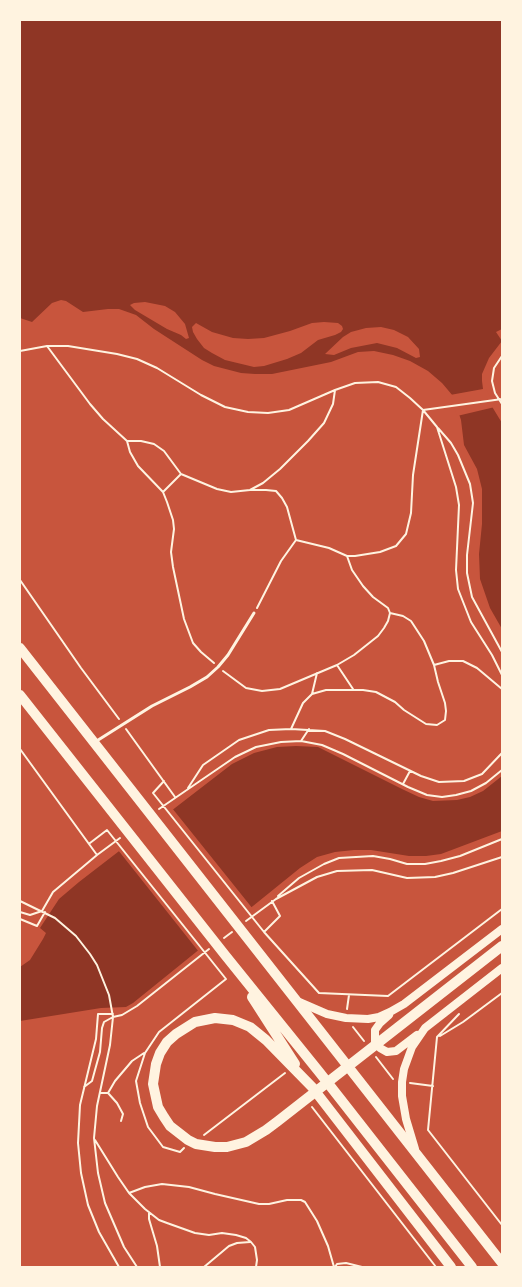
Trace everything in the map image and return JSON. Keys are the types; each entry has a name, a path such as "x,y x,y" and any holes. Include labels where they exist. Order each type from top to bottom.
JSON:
{"main road":[{"path":"20,648 502,1263"},
{"path":"20,695 224,956 320,1072 472,1267"},
{"path":"502,929 377,1026 374,1038 380,1048 387,1052 396,1051 502,968"},
{"path":"314,1089 250,1027 238,1021 224,1018 204,1019 195,1022 176,1034 167,1042 160,1053 156,1064 153,1084 154,1096 158,1107 170,1126 188,1140 205,1146 227,1147 237,1145 255,1137 278,1121 502,946"},
{"path":"224,956 288,1054 451,1267"},
{"path":"296,1001 327,1014 346,1018 368,1019 379,1017 404,1004"},
{"path":"418,1156 406,1118 402,1096 402,1082 404,1069 412,1047 425,1028"}],"lane":[{"path":"94,743 147,709 201,680 218,667 241,636 254,613"}],"path":[{"path":"20,351 48,346 68,346 89,348 137,359 157,368 201,395 225,406 248,412 268,413 289,410 355,383 378,382 396,387 423,410 451,443 470,484 473,503 467,554 467,574 472,596 502,652"},
{"path":"48,346 90,404 103,419 127,441 130,452 138,466 163,492 171,510 173,520 174,529 171,552 172,567 184,619 193,643 218,667 246,688 262,691 280,688 337,665 354,655 378,636 388,621 390,613 388,608 373,597 363,586 352,570 347,556"},
{"path":"502,356 494,368 492,381 495,392 502,404"},
{"path":"250,490 263,483 280,469 324,423 333,404 335,390"},
{"path":"423,410 502,399"},
{"path":"296,540 329,548 347,556 380,552 396,546 406,534 411,514 413,475 423,410"},
{"path":"437,428 456,487 459,505 456,570 458,589 471,622 492,655 502,676"},
{"path":"127,441 140,441 154,444 167,454 181,474 216,489 232,492 250,490 276,491 282,498 287,506 296,540 278,568 254,613"},
{"path":"163,492 181,474"},
{"path":"20,580 115,714"},
{"path":"291,729 303,703 312,694 326,690 376,692 386,696 426,724 437,725 445,720 446,711 434,665 424,641 411,622 403,616 390,613"},
{"path":"434,665 448,661 463,661 477,668 502,690"},
{"path":"337,665 353,690"},
{"path":"312,694 317,673"},
{"path":"301,741 309,729"},
{"path":"187,788 203,765 239,740 269,730 309,729 326,731 345,738 410,771 439,782 464,781 482,774 502,753"},
{"path":"131,735 176,797"},
{"path":"158,810 187,788 235,757 256,747 281,742 301,741 322,746 336,751 427,795 442,797 471,791 486,783 502,770"},
{"path":"20,749 90,843 97,855"},
{"path":"403,784 410,771"},
{"path":"164,781 153,793 264,932 319,993 388,996 502,910"},
{"path":"90,843 107,830 226,979 159,1032 145,1053 136,1081 140,1104 148,1127 163,1147 180,1152 185,1148"},
{"path":"20,912 30,915 42,911 53,892 97,855 122,837"},
{"path":"264,932 280,916 272,901 299,878 324,864 339,858 373,856 407,864 425,864 460,856 502,839"},
{"path":"276,899 317,878 337,871 372,870 407,878 436,877 502,857"},
{"path":"20,901 45,912 69,930 90,954 102,976 109,995 113,1017 110,1045 94,1124 94,1138 98,1173 105,1203 124,1247 137,1267"},
{"path":"20,919 37,926 45,912"},
{"path":"84,1087 92,1081 100,1052 104,1022 113,1017 122,1015 137,1006 211,948"},
{"path":"437,1037 464,1022 502,994"},
{"path":"346,1018 349,995"},
{"path":"461,1012 437,1037 428,1130 502,1225"},
{"path":"113,1014 98,1014 96,1039 80,1105 78,1142 82,1180 88,1205 99,1232 119,1267"},
{"path":"108,1093 115,1081 132,1061 145,1053"},
{"path":"203,1136 285,1072 290,1078"},
{"path":"402,1082 433,1086"},
{"path":"100,1093 108,1093 117,1102 123,1114 121,1121"},
{"path":"310,1104 436,1267"},
{"path":"94,1138 118,1177 130,1193 159,1220 195,1233 209,1235 222,1233 236,1235 251,1242 255,1247 257,1260 256,1267"},
{"path":"130,1193 145,1187 162,1184 189,1187 259,1204 269,1204 287,1200 301,1200 317,1221 328,1246 334,1267 337,1264 346,1263 362,1267"},
{"path":"149,1212 149,1219 157,1246 160,1267"},
{"path":"204,1267 228,1246 237,1243 251,1242"}],"shaded area":[{"path":"20,20 502,20 502,329 496,332 502,341 489,358 482,374 482,381 483,389 488,400 502,423 502,629 490,608 480,579 479,554 482,524 482,489 477,469 464,445 461,420 453,396 442,383 428,371 410,361 393,355 374,351 358,352 331,362 272,374 241,373 214,366 202,360 154,329 136,315 119,309 83,312 66,301 61,300 52,303 32,322 20,318","holes":["145,302 165,306 175,312 185,324 189,338 186,339 181,335 167,329 135,310 130,305","196,323 212,332 233,338 248,339 264,338 312,323 338,323 343,329 335,335 318,340 301,353 287,359 264,366 254,367 225,360 204,348 197,339 192,327","381,327 394,330 408,337 419,349 420,357 416,358 397,348 377,343 351,348 334,355 325,354 343,337 351,332 366,328"]},
{"path":"277,747 318,747 419,797 433,801 457,800 470,797 483,791 502,776 502,831 441,854 409,856 371,850 354,850 335,852 317,857 300,868 133,1003 126,1007 101,1008 20,1021 20,967 30,960 43,939 46,933 40,928 59,899 232,764 254,753"}],"pier":[{"path":"486,389 495,407 457,416 450,395"},
{"path":"172,808 253,909 199,952 118,850"}]}
